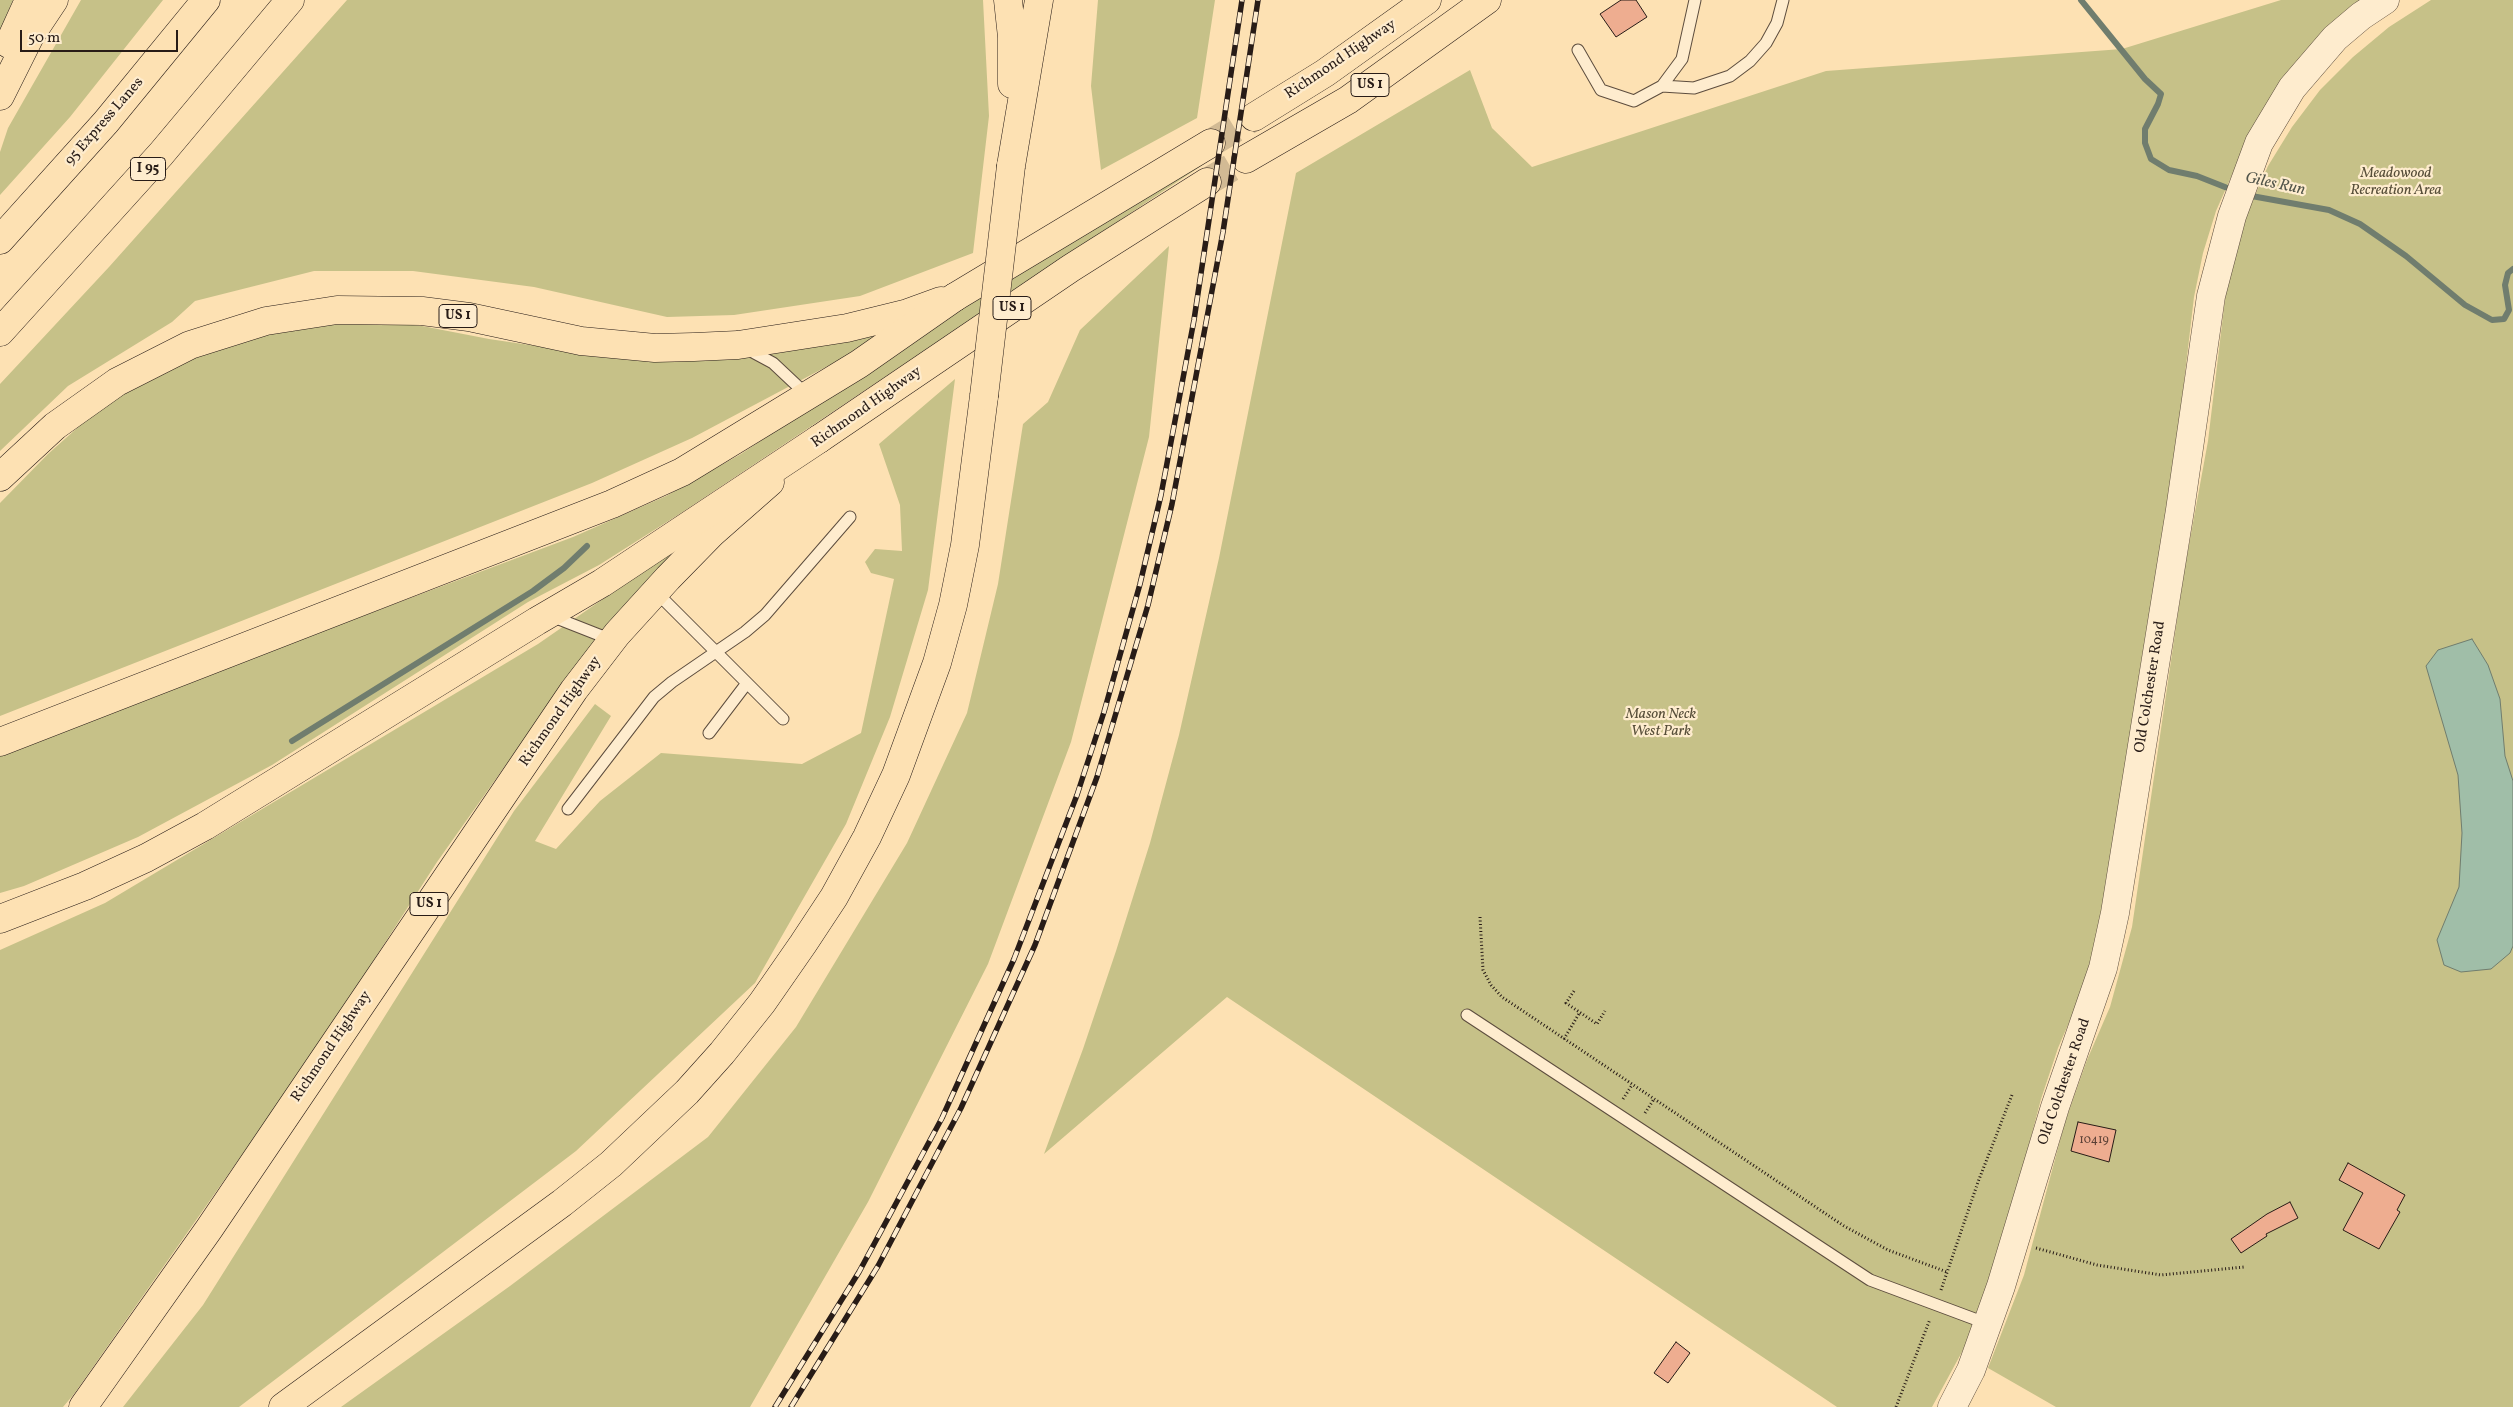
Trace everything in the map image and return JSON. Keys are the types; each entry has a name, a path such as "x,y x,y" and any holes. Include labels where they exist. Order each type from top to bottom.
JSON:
{"main road":[{"path":"0,67 29,0"},
{"path":"0,96 30,36 54,0"},
{"name":"95 Express Lanes","path":"0,240 100,129 206,0"},
{"name":"I 95","path":"0,332 161,154 290,0"},
{"path":"1008,0 1012,37 1011,166"},
{"path":"283,1407 562,1203 611,1164 686,1092 722,1053 762,1003 834,897 867,837 896,776 931,680 953,605 965,546 1011,166 1039,0"},
{"name":"Richmond Highway","path":"1254,117 1325,73 1427,0"},
{"name":"US 1","path":"1246,159 1348,100 1487,0"},
{"name":"US 1","path":"0,477 48,432 85,403 145,366 190,345 229,331 303,314 377,309 422,311 469,317 581,341 618,346 665,348 738,345 847,328 908,313 954,297 1006,264 1211,143"},
{"name":"Richmond Highway","path":"83,1407 209,1229 574,690 612,640 656,592 712,533 819,438 1079,263 1207,182"},
{"path":"0,742 612,504 682,472 860,364 954,297"},
{"path":"0,919 85,886 205,826 548,615 602,584 819,438"}],"street":[{"name":"Old Colchester Road","path":"1952,1407 1971,1370 1988,1324 2055,1107 2103,968 2110,939 2180,510 2211,296 2232,216 2247,172 2266,128 2302,75 2335,38 2361,16 2385,0"}],"lane":[{"path":"1578,50 1601,90 1634,100 1662,86 1682,59 1695,0"},
{"path":"1662,86 1694,88 1730,76 1750,61 1766,43 1777,23 1783,0"},
{"path":"738,345 773,363 808,397"},
{"path":"568,809 654,697 672,682 717,653 765,615 850,517"},
{"path":"656,592 783,719"},
{"path":"548,615 612,640"},
{"path":"709,733 747,683"},
{"path":"1467,1015 1870,1280 1988,1324"}],"path":[{"path":"1480,917 1482,965 1488,980 1502,997 1844,1226 1888,1250 1946,1272"},
{"path":"1574,991 1566,1003 1597,1024 1605,1011"},
{"path":"1564,1039 1580,1012"},
{"path":"1940,1291 1978,1182 2012,1095"},
{"path":"2015,1241 2097,1265 2162,1275 2244,1267"},
{"path":"1896,1407 1932,1314"}],"green space":[{"path":"0,0 13,0 0,31"},
{"path":"81,0 163,0 70,117 0,195 0,152 8,128"},
{"path":"347,0 983,0 989,116 973,253 860,296 734,315 667,317 534,287 413,271 314,271 195,301 172,322 68,386 0,451 0,384 109,267"},
{"path":"1098,0 1215,0 1197,118 1101,170 1091,86"},
{"name":"Mason Neck West Park","path":"2281,0 2363,0 2266,110 2239,159 2216,211 2203,253 2194,297 2175,459 2140,669 2112,875 2099,938 2083,990 2058,1048 2041,1099 2005,1236 1985,1298 1963,1350 1932,1407 1837,1407 1227,997 1044,1154 1083,1049 1116,951 1150,843 1179,735 1219,558 1296,173 1470,70 1492,128 1532,167 1826,71 2122,49"},
{"name":"Meadowood Recreation Area","path":"2431,0 2513,0 2513,1407 2056,1407 1988,1368 2024,1275 2065,1122 2087,1060 2110,1007 2132,927 2184,572 2208,441 2226,291 2245,218 2268,166 2292,127 2320,90 2353,57 2389,27"},
{"path":"1208,155 1207,162 681,513 599,565 528,602 272,765 138,837 24,886 0,893 0,752 573,537 666,496 741,454 1035,258"},
{"path":"1169,246 1149,437 1071,742 988,964 868,1202 750,1407 341,1407 510,1286 708,1137 796,1027 907,843 967,713 998,584 1023,424 1048,402 1080,330"},
{"path":"365,320 422,326 489,339 597,355 890,328 839,360 692,438 592,483 0,716 0,503 48,454 94,413 152,376 222,345 298,326"},
{"path":"955,379 928,590 890,717 846,824 755,983 576,1151 239,1407 123,1407 203,1305 514,811 595,704 611,716 535,841 556,849 600,801 661,753 802,764 861,733 894,579 871,573 865,562 875,549 902,551 900,505 879,444"},
{"path":"707,527 551,701 437,862 319,1045 74,1394 63,1407 0,1407 0,950 105,903 538,644"}],"shaded area":[{"path":"2472,639 2488,665 2500,699 2505,756 2513,781 2513,946 2510,953 2491,969 2461,972 2444,965 2437,940 2459,887 2462,833 2458,775 2426,666 2438,650"}],"building":[{"path":"1621,0 1636,0 1647,17 1616,37 1600,14"},
{"path":"2078,1122 2116,1130 2109,1162 2071,1151"},
{"path":"2348,1163 2405,1195 2397,1210 2400,1212 2379,1249 2343,1230 2363,1193 2339,1180"},
{"path":"2290,1202 2298,1218 2266,1234 2267,1236 2241,1253 2231,1239 2267,1214"},
{"path":"1676,1342 1690,1353 1668,1383 1654,1373"}],"waterway":[{"name":"Giles Run","path":"2081,0 2145,79 2161,94 2145,129 2145,143 2151,159 2169,170 2197,176 2235,191"},
{"name":"Giles Run","path":"2246,195 2329,210 2360,224 2406,256 2465,305 2492,320 2504,319 2509,310 2505,285 2508,273 2513,269"},
{"path":"292,741 533,591 564,568 587,546"}],"tunnel":[{"path":"1211,143 1254,117"},
{"path":"1207,182 1246,159"}],"railway":[{"path":"775,1407 859,1272 942,1118 1014,959 1077,795 1104,712 1140,584 1161,495 1194,320 1242,0"},
{"path":"791,1407 878,1266 961,1108 1035,945 1097,777 1148,605 1172,504 1223,232 1258,0"}]}
